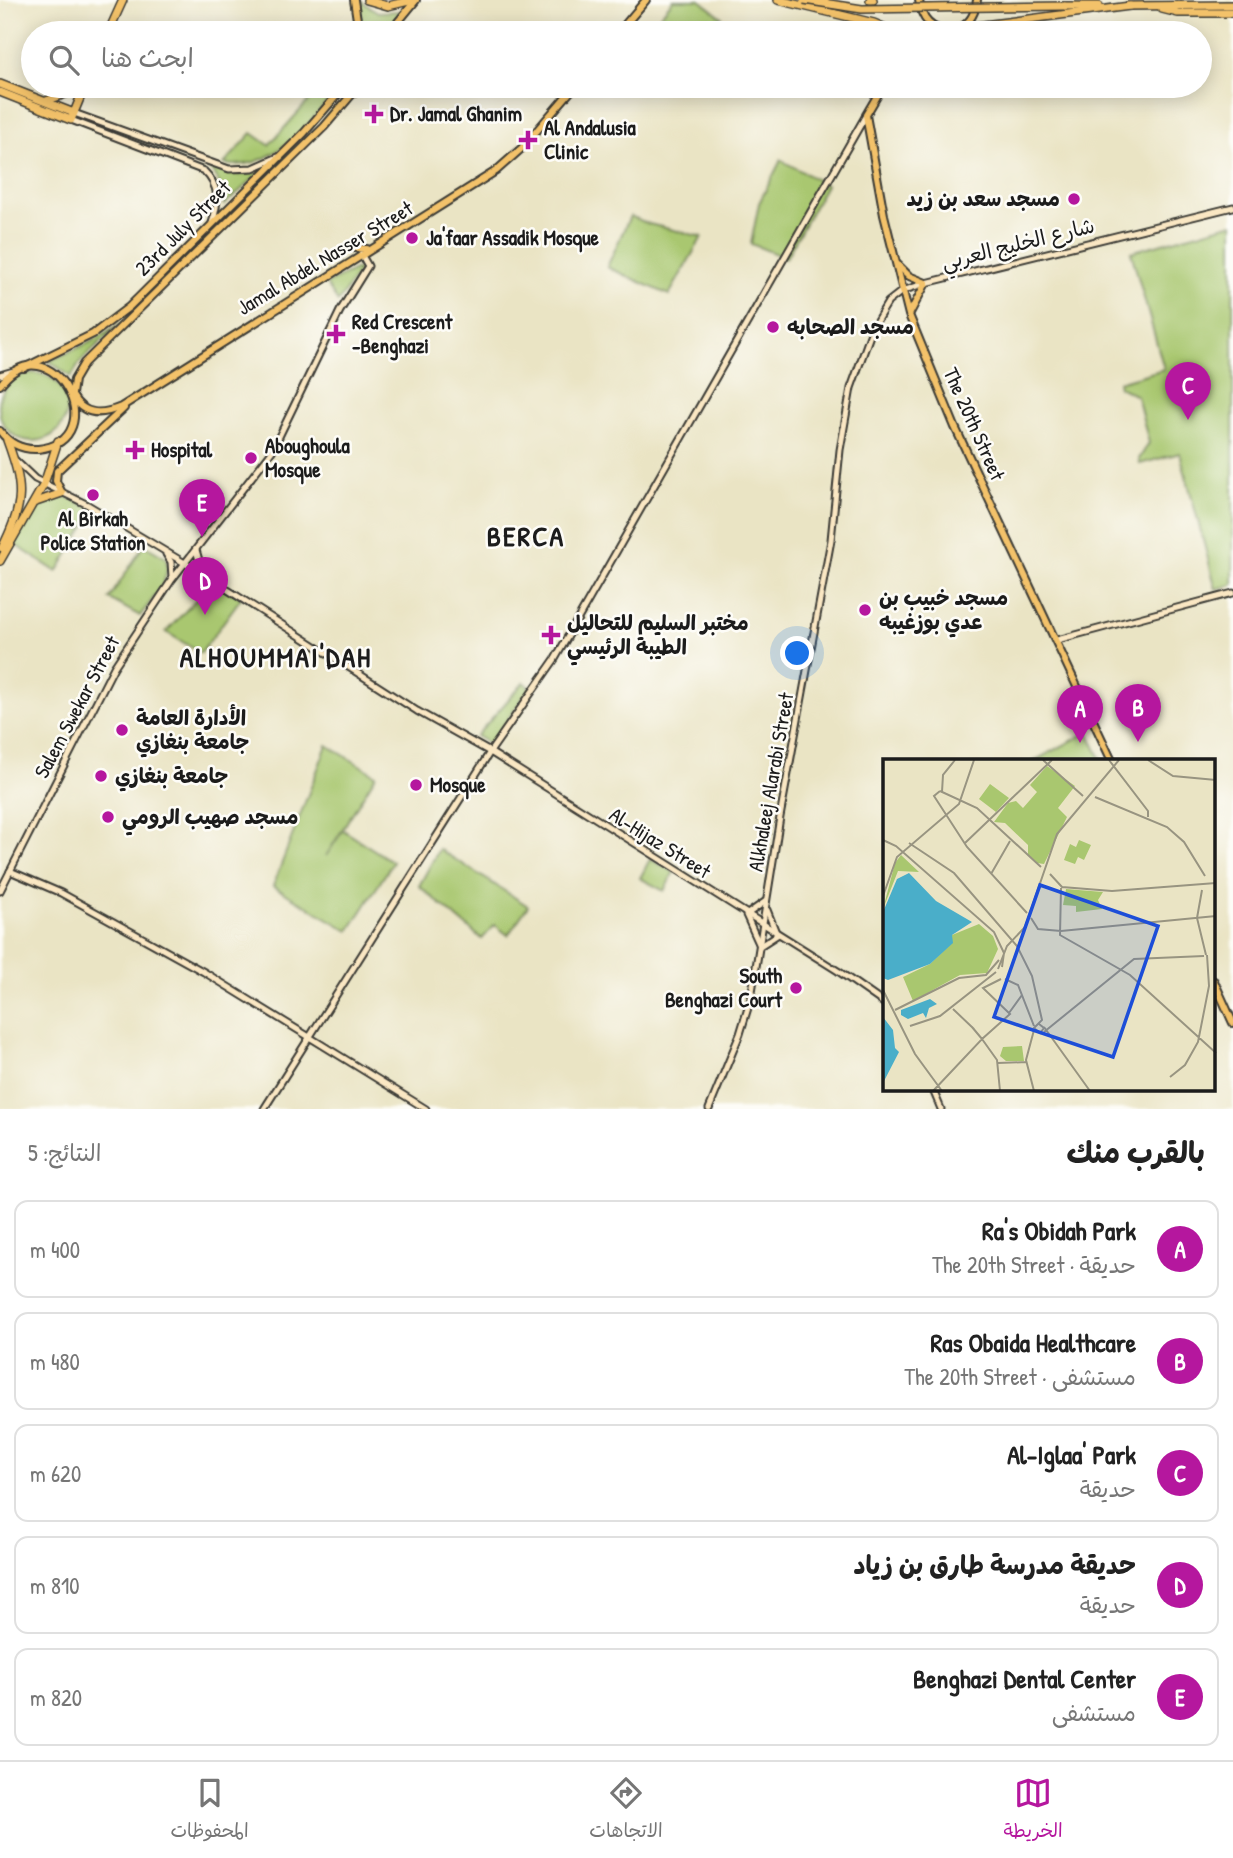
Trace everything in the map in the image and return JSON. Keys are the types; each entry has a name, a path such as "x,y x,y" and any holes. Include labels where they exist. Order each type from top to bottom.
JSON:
{"highway":[{"path":"113,21 122,0"},
{"path":"367,0 388,6 415,0"},
{"path":"778,0 866,21"},
{"path":"804,0 870,9 1233,5"},
{"path":"1019,21 1130,6"},
{"path":"1154,7 1178,13 1233,13"},
{"path":"0,84 21,92"},
{"path":"0,92 72,116"},
{"path":"36,98 72,116"},
{"path":"44,101 52,98"},
{"path":"72,116 80,98"},
{"path":"0,552 21,506 20,480 14,459 2,435"},
{"path":"0,561 44,484 58,441"},
{"path":"21,506 31,507 49,495 62,493"}],"main road":[{"path":"354,0 357,21"},
{"path":"398,21 415,0"},
{"path":"628,21 646,0"},
{"path":"919,0 926,21"},
{"path":"967,21 975,12 977,0"},
{"name":"23rd July Street","path":"0,385 22,369 93,334 112,321 284,154 336,98"},
{"name":"23rd July Street","path":"58,441 71,424 74,380 84,363 312,139 348,98"},
{"name":"Jamal Abdel Nasser Street","path":"72,395 82,408 103,414 130,401 503,165 564,98"},
{"path":"264,1109 489,752 580,617 876,98"},
{"name":"The 20th Street","path":"866,115 895,262 909,315 956,429 1111,759"},
{"path":"72,116 229,169 253,168 284,154"},
{"path":"72,116 204,171 210,177 217,195 211,224"},
{"name":"شارع الخليج العربي","path":"857,371 878,317 888,302 902,291 1233,207"},
{"path":"355,248 372,248"},
{"name":"Salem Swekar Street","path":"0,891 102,689 171,581 272,451 340,311 368,266 361,254"},
{"path":"895,262 909,276 926,283 909,315"},
{"path":"0,375 22,369 49,370 63,380 72,395"},
{"name":"Alkhaleej Alarabi Street","path":"709,1109 745,1019 760,946 831,540 843,429 857,371"},
{"path":"62,493 55,478 60,468 130,401"},
{"path":"2,435 32,449 58,441"},
{"name":"Al-Hijaz Street","path":"14,459 44,484 204,574 417,711 489,752 862,986 883,1002"},
{"path":"164,550 171,562 171,581"},
{"path":"196,550 204,574"},
{"path":"1057,640 1233,593"},
{"path":"10,871 61,893 130,931 309,1035 426,1109"},
{"path":"766,904 777,935 760,946 747,915 766,904"},
{"path":"1216,985 1233,1023"},
{"path":"934,1092 942,1109"}],"green space":[{"path":"359,0 378,12 402,11 395,21 362,21"},
{"path":"673,0 700,0 722,17 719,21 656,21"},
{"path":"311,98 330,98 304,128 275,152 242,165 224,164 252,133 269,145"},
{"path":"781,160 826,185 786,258 751,244 759,203"},
{"path":"209,167 239,175 261,172 224,205 222,187"},
{"path":"630,216 649,224 702,237 669,295 607,267"},
{"path":"1233,223 1233,585 1216,589 1180,453 1140,464 1139,459 1149,443 1137,396 1119,387 1118,382 1164,369 1131,252"},
{"path":"359,268 360,270 338,302 326,284"},
{"path":"120,323 81,361 71,377 49,361 91,342"},
{"path":"33,373 46,376 57,383 64,394 67,407 64,420 57,431 46,438 33,441 20,438 9,431 2,420 -1,407 2,394 9,383 20,376"},
{"path":"62,494 95,510 57,572 11,542 33,505"},
{"path":"144,545 166,558 167,566 164,582 140,616 109,599"},
{"path":"213,581 241,598 201,653 166,632"},
{"path":"524,682 530,688 490,744 476,736"},
{"path":"1088,732 1101,759 1038,759"},
{"path":"327,745 376,775 326,856 343,830 393,862 349,931 273,886"},
{"path":"439,849 528,906 508,935 495,925 482,939 419,886"},
{"path":"650,859 674,872 664,891 640,878"}],"place":[{"name":"Dr. Jamal Ghanim","path":"374,114"},
{"name":"Al Andalusia Clinic","path":"528,140"},
{"name":"مسجد سعد بن زيد","path":"1074,199"},
{"name":"Ja'faar Assadik Mosque","path":"412,238"},
{"name":"مسجد الصحابه","path":"773,327"},
{"name":"Red Crescent -Benghazi","path":"336,334"},
{"name":"Al-Iglaa' Park","path":"1188,420"},
{"name":"Hospital","path":"135,450"},
{"name":"Aboughoula Mosque","path":"251,458"},
{"name":"Al Birkah Police Station","path":"93,495"},
{"name":"Benghazi Dental Center","path":"202,537"},
{"name":"مسجد خبيب بن عدي بوزغيبه","path":"865,610"},
{"name":"حديقة مدرسة طارق بن زياد","path":"205,615"},
{"name":"مختبر السليم للتحاليل الطيبة الرئيسي","path":"551,635"},
{"name":"الأدارة العامة جامعة بنغازي","path":"122,730"},
{"name":"Ras Obaida Healthcare","path":"1138,742"},
{"name":"Ra's Obidah Park","path":"1080,743"},
{"name":"جامعة بنغازي","path":"101,776"},
{"name":"Mosque","path":"416,785"},
{"name":"مسجد صهيب الرومي","path":"108,817"},
{"name":"South Benghazi Court","path":"796,988"}],"district":[{"name":"BERCA","path":"526,536"},
{"name":"ALHOUMMAI'DAH","path":"276,657"}]}
